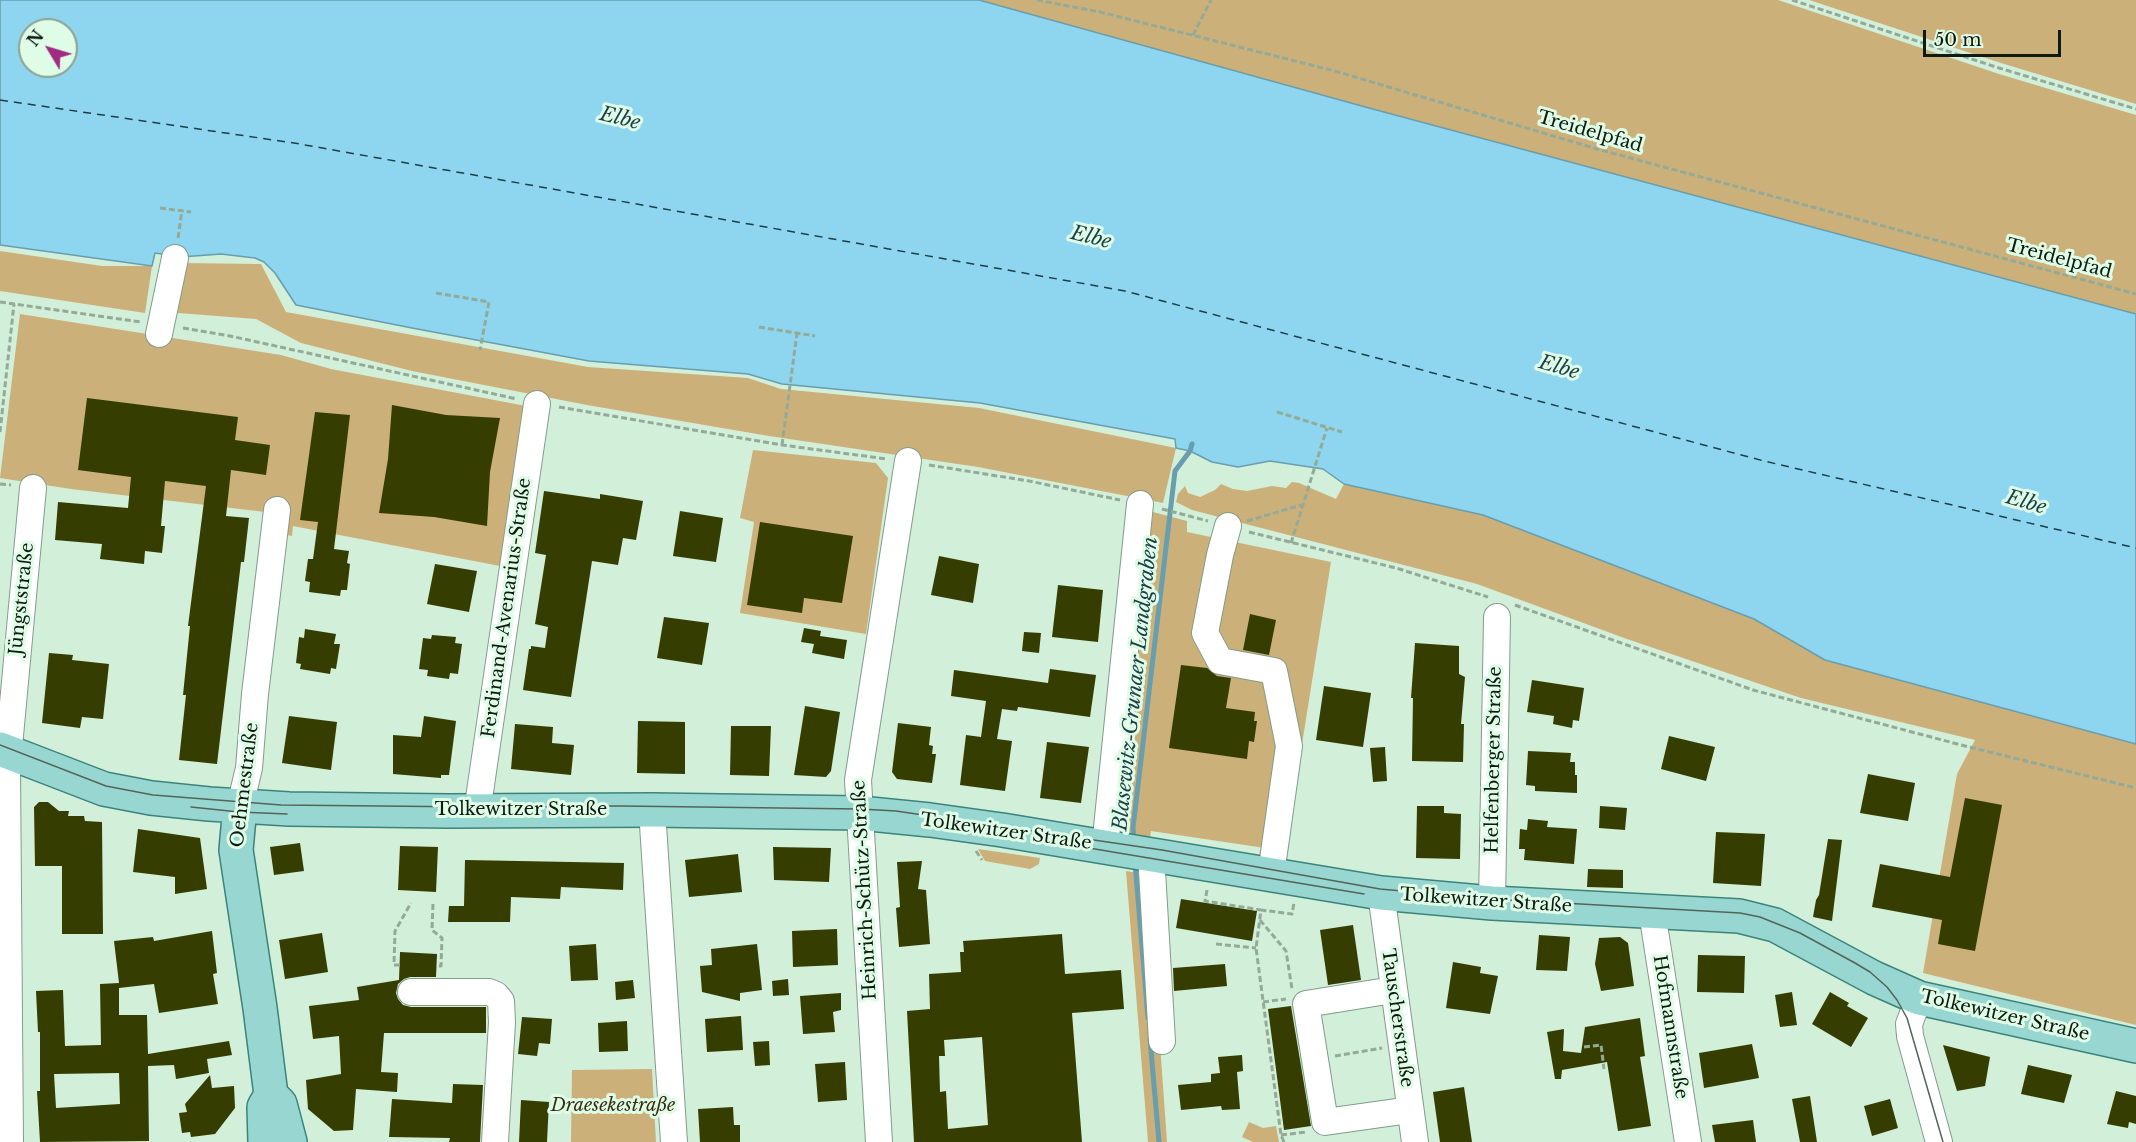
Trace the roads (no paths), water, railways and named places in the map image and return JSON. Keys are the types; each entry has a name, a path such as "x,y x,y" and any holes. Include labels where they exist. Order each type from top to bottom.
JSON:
{"main road":[{"name":"Tolkewitzer Straße","path":"4,750 104,789 151,798 240,806 477,812 652,810 860,813 930,820 1109,847 1381,893 1492,903 1739,916 1775,925 1874,978 1919,998 2136,1046"},
{"name":"Oehmestraße","path":"240,806 236,850 271,1095 264,1107 265,1142"},
{"name":"Oehmestraße","path":"271,1095 280,1104 290,1142"}],"street":[{"path":"160,330 175,258"},
{"name":"Ferdinand-Avenarius-Straße","path":"477,812 537,404"},
{"name":"Heinrich-Schütz-Straße","path":"879,1142 858,780 908,461"},
{"name":"Jüngststraße","path":"10,1142 4,750 33,488"},
{"path":"1109,847 1148,506"},
{"name":"Oehmestraße","path":"240,806 249,768 255,694 277,510"},
{"path":"1228,526 1205,633 1220,661 1274,671 1289,746 1285,876"},
{"name":"Helfenberger Straße","path":"1492,903 1500,606"},
{"path":"652,810 674,1142"},
{"path":"1151,854 1162,1041"},
{"name":"Tauscherstraße","path":"1381,893 1415,1142"},
{"name":"Hofmannstraße","path":"1652,912 1688,1142"},
{"path":"1394,990 1306,1004 1325,1122 1410,1110"},
{"path":"411,992 489,992 501,1001 502,1022 495,1142"},
{"path":"1919,998 1909,1024 1910,1036 1939,1142"}],"water":[{"name":"Elbe","path":"0,0 979,0 1369,108 2136,314 2136,744 1825,660 1754,619 1483,515 1344,484 1323,469 1270,461 1238,467 1212,462 1190,451 1176,448 1175,439 980,403 782,384 748,374 589,361 412,328 296,305 275,273 264,262 255,258 221,254 181,257 155,253 152,266 0,245"}],"waterway":[{"name":"Blasewitz‐Grunaer Landgraben","path":"1134,841 1133,828 1175,471 1190,451 1192,444"},
{"name":"Blasewitz‐Grunaer Landgraben","path":"1135,863 1148,1018"},
{"name":"Blasewitz‐Grunaer Landgraben","path":"1150,1039 1159,1142"}],"tram line":[{"path":"0,745 106,786 153,795 281,805 621,806 896,811 1162,850 1380,889 1492,899 1740,913 1760,917 1800,933 1855,963 1887,987 1907,1018 1943,1142"},
{"path":"191,807 287,814"},
{"path":"1077,846 1364,894"}],"park label":[{"name":"Draesekestraße","path":"613,1106"}]}
